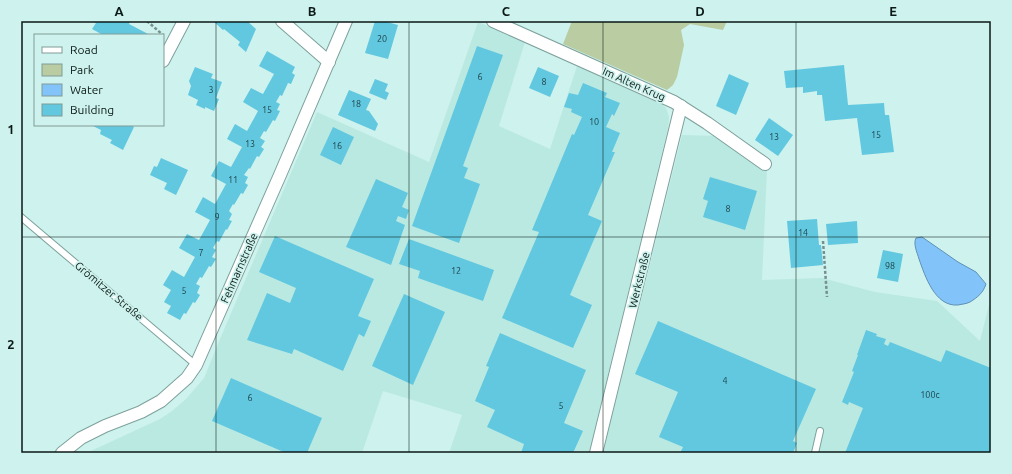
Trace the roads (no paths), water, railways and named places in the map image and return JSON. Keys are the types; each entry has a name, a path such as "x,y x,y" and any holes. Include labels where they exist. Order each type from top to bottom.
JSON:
{"street":[{"path":"164,59 184,21"},
{"path":"282,21 329,62"},
{"name":"Fehmarnstraße","path":"62,453 81,438 105,426 141,412 161,401 187,378 196,365 346,21"},
{"name":"Im Alten Krug","path":"493,21 674,102 765,164"},
{"name":"Werkstraße","path":"596,453 681,106"}],"lane":[{"name":"Grömitzer Straße","path":"21,217 196,365"},
{"path":"815,453 820,431"}],"water":[{"path":"922,237 958,262 976,272 986,284 980,294 966,304 958,305 943,301 937,296 928,282 921,266 916,248 916,238"}]}
